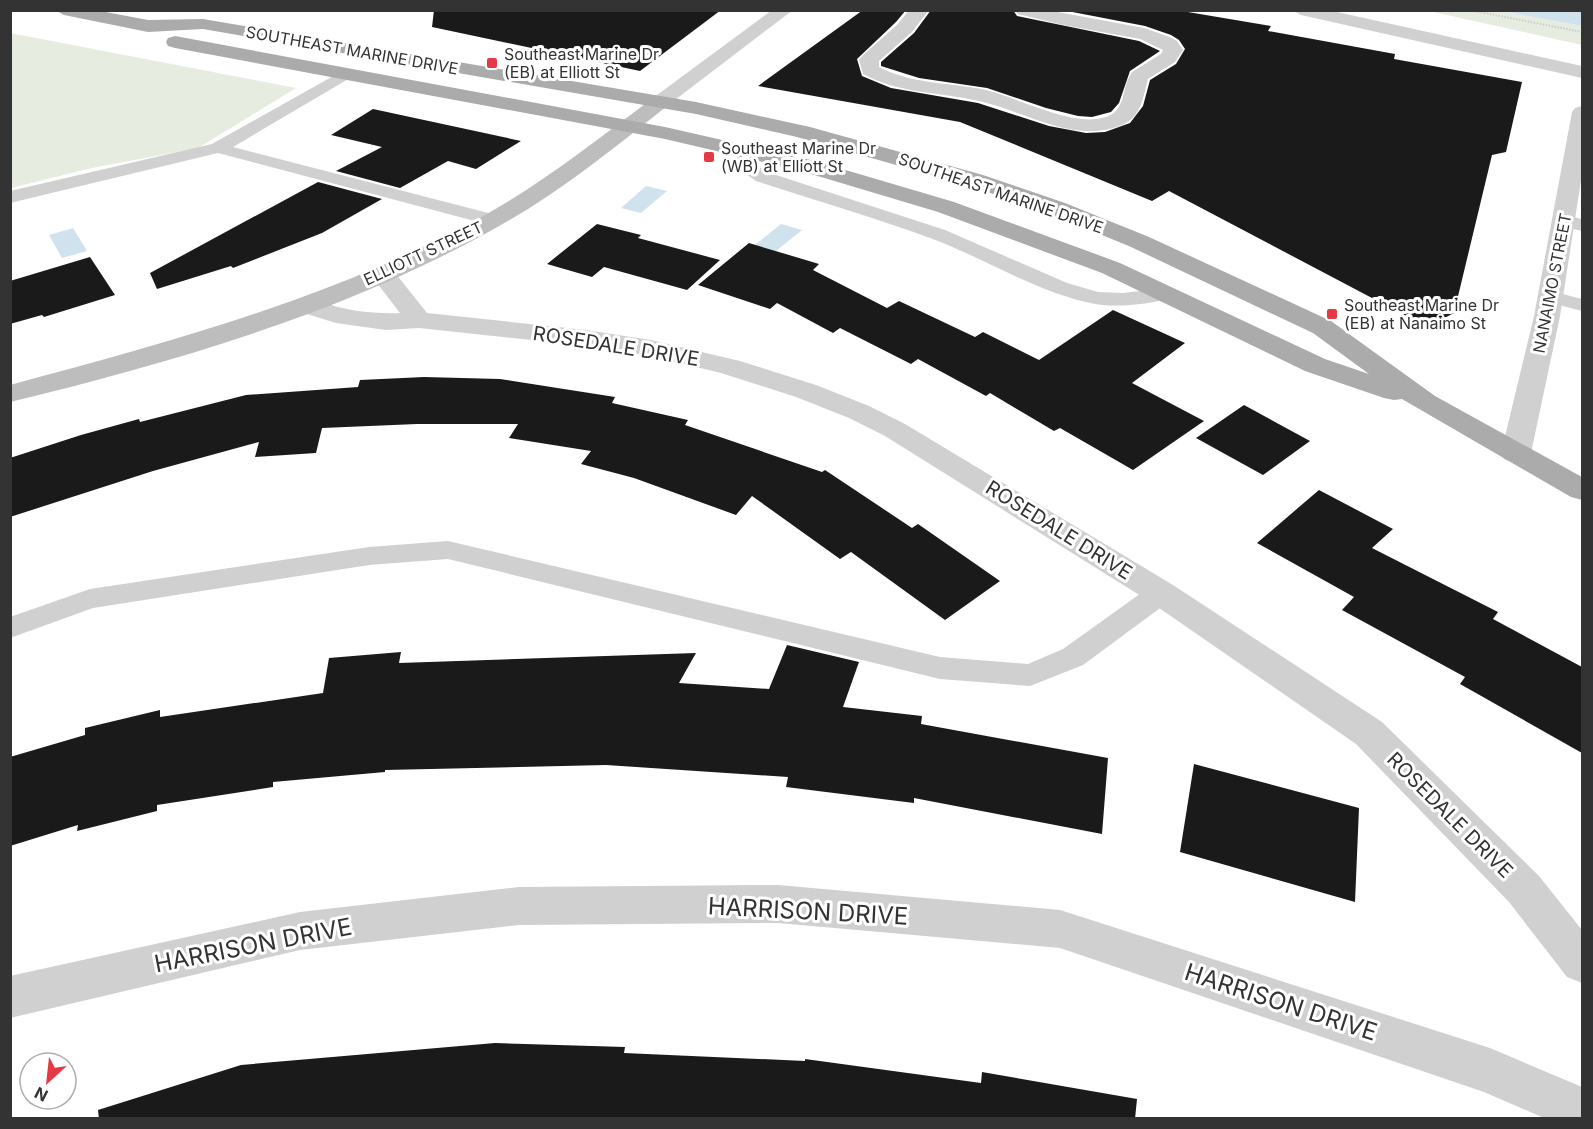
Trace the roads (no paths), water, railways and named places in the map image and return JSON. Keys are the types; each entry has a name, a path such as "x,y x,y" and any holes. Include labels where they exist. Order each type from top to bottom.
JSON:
{"main road":[{"name":"SOUTHEAST MARINE DRIVE","path":"64,10 148,26 203,24 660,102 802,132 885,153 1057,208 1140,242 1322,327 1425,402 1582,490"},
{"name":"SOUTHEAST MARINE DRIVE","path":"148,26 176,42 628,126 737,148 807,166 946,207 1111,268 1315,365 1425,402"}],"street":[{"name":"ELLIOTT STREET","path":"10,394 151,356 306,305 383,274 493,220 569,171 784,10"},
{"path":"920,10 869,60 870,70 887,79 987,97 1059,121 1104,124 1128,114 1133,105 1139,76 1168,58 1173,50 1163,40 1144,34 1063,20 1024,10"},
{"path":"1300,10 1582,72"},
{"name":"NANAIMO STREET","path":"1516,453 1528,409 1551,297 1573,223 1582,112"},
{"path":"383,274 419,320"},
{"name":"ROSEDALE DRIVE","path":"306,305 336,315 386,322 419,320 586,338 651,348 730,366 806,391 859,412 895,430 1161,592 1369,733 1524,890 1582,963"},
{"name":"HARRISON DRIVE","path":"10,997 300,931 519,906 778,904 1060,929 1490,1071 1582,1111"}],"lane":[{"path":"10,197 218,148 344,75"},
{"path":"218,148 493,220"},
{"path":"737,148 752,170 763,177 927,230 1060,287 1097,298 1123,299 1165,294"},
{"path":"1551,297 1582,305"},
{"path":"10,628 90,599 369,556 448,550 940,668 1030,675 1073,657 1161,592"}],"water":[{"path":"1502,11 1582,11 1582,26"},
{"path":"646,186 667,191 641,213 621,208"},
{"path":"781,224 802,230 776,251 755,245"},
{"path":"73,228 87,251 62,258 49,235"}],"place":[{"name":"Southeast Marine Dr (EB) at Elliott St","path":"492,63"},
{"name":"Southeast Marine Dr (WB) at Elliott St","path":"709,157"},
{"name":"Southeast Marine Dr (EB) at Nanaimo St","path":"1332,314"}]}
